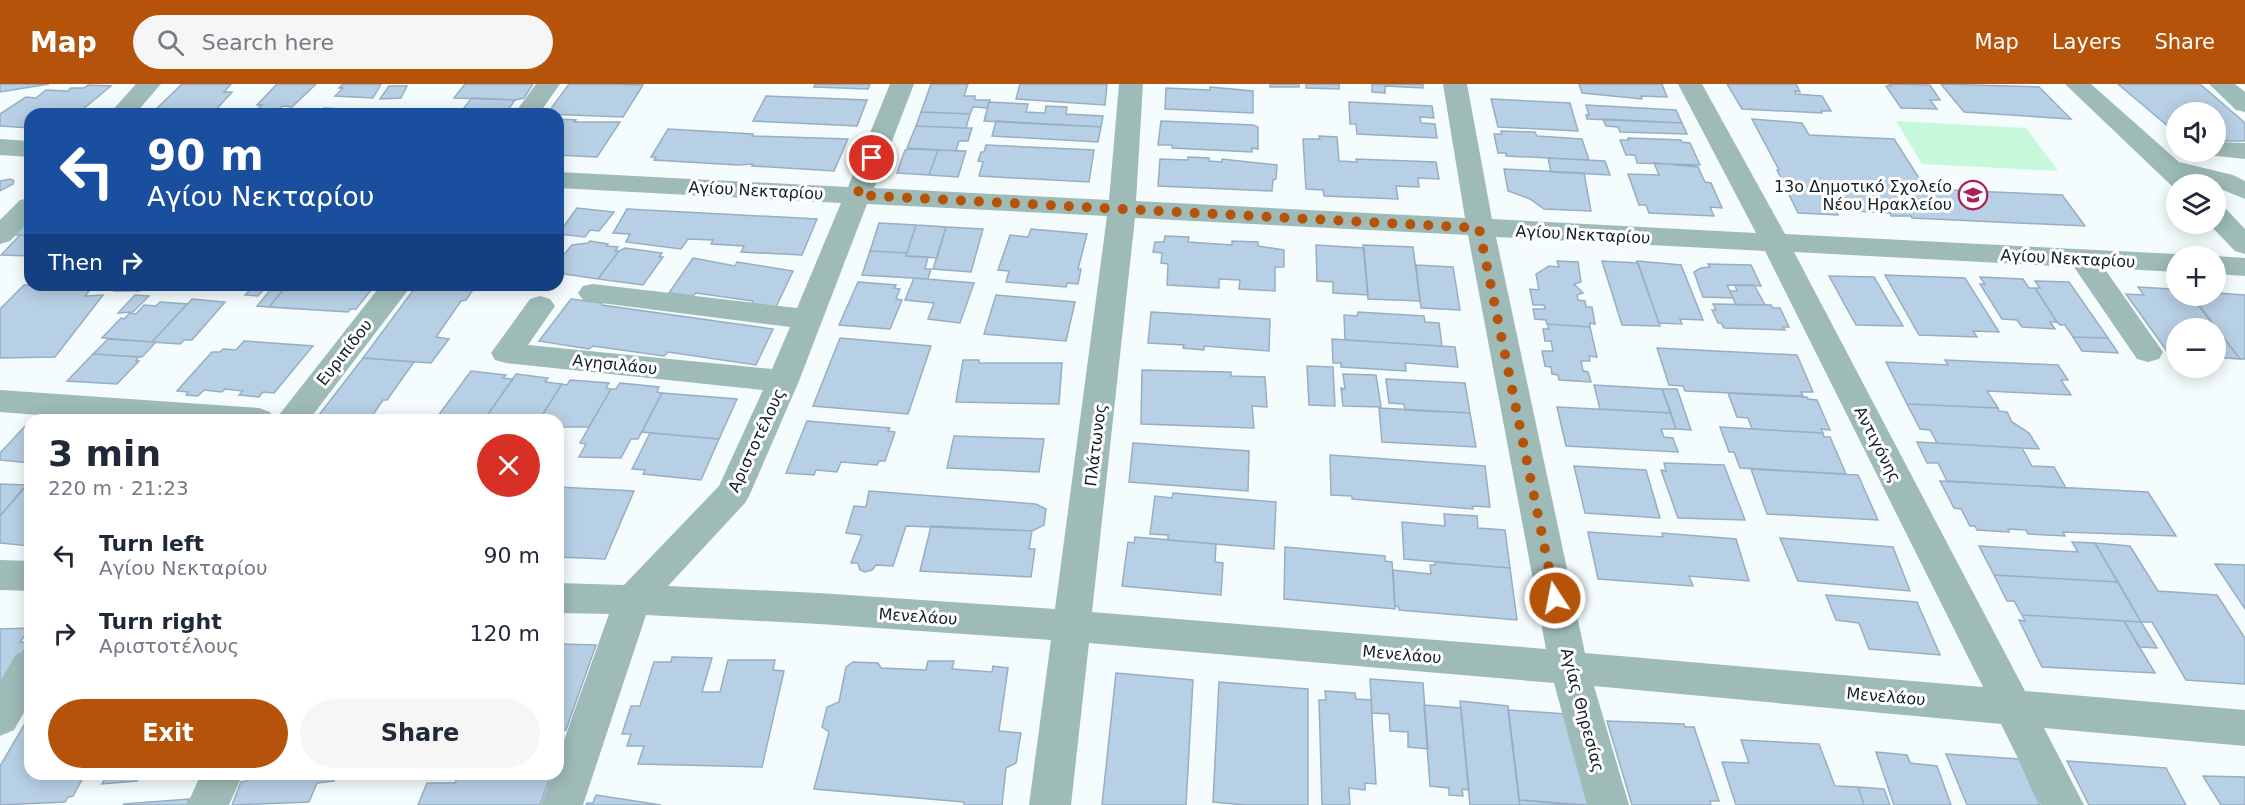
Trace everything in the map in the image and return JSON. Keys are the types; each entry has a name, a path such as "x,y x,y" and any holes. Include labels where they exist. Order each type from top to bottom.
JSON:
{"street":[{"path":"127,108 149,84"},
{"path":"530,108 548,84"},
{"name":"Αριστοτέλους","path":"562,805 633,599 733,494 783,381 902,84"},
{"name":"Πλάτωνος","path":"1050,805 1122,209 1131,84"},
{"name":"Αγίας Θηρεσίας","path":"1455,84 1479,228 1569,667 1608,805"},
{"name":"Αντιγόνης","path":"1690,84 1776,244 2063,805"},
{"path":"2077,84 2151,148 2177,167 2224,181 2245,191"},
{"path":"2221,84 2245,105"},
{"path":"0,147 24,149"},
{"path":"2226,150 2245,150"},
{"name":"Αγίου Νεκταρίου","path":"564,180 2166,263"},
{"path":"0,235 24,212"},
{"path":"2226,227 2244,249 2226,259"},
{"path":"2083,259 2148,351"},
{"name":"Ευριπίδου","path":"296,414 392,291"},
{"path":"593,293 807,319"},
{"name":"Αγησιλάου","path":"540,306 506,353 783,381"},
{"path":"6,408 132,414"},
{"path":"0,575 24,576"},
{"name":"Μενελάου","path":"564,598 700,601 1073,627 1569,667 2245,728"},
{"path":"0,718 24,676"},
{"path":"208,805 219,780"}],"green space":[{"path":"1896,121 2026,128 2058,171 1922,164"}],"building":[{"path":"0,84 49,84 0,92"},
{"path":"182,84 231,84 224,92 232,92 217,108 157,108"},
{"path":"277,84 316,84 292,107 258,108 262,105 257,105"},
{"path":"343,84 381,84 373,98 335,96 343,88 339,88"},
{"path":"465,84 533,84 524,98 515,100 454,98"},
{"path":"569,84 643,85 623,117 564,115 564,108 551,108"},
{"path":"815,84 870,84 868,89 814,87"},
{"path":"931,84 968,84 964,96 975,96 975,100 990,100 987,108 973,107 970,114 921,112"},
{"path":"1020,84 1107,84 1105,105 1016,99"},
{"path":"1270,84 1299,84 1299,87 1270,87"},
{"path":"1306,84 1339,84 1339,89 1306,88"},
{"path":"1372,84 1423,84 1423,88 1385,86 1385,93 1372,92"},
{"path":"1579,84 1662,84 1667,97 1641,96 1642,99 1582,93"},
{"path":"1727,84 1796,84 1800,92 1795,91 1796,94 1822,96 1831,111 1821,111 1822,113 1742,109"},
{"path":"1889,84 1930,85 1940,100 1930,100 1937,109 1901,108 1886,86 1891,86"},
{"path":"1941,84 2039,87 2071,119 1964,112"},
{"path":"2118,84 2200,84 2221,102 2166,102 2166,125"},
{"path":"88,85 111,86 84,108 24,108 24,128 0,126 0,114 26,97 36,98 46,90 68,91 71,88 84,88"},
{"path":"389,86 407,86 401,98 380,99"},
{"path":"1210,87 1253,91 1253,113 1165,109 1166,88 1210,90"},
{"path":"766,96 867,100 857,126 753,121"},
{"path":"472,98 515,100 509,108 464,108"},
{"path":"1491,99 1570,103 1578,131 1498,127"},
{"path":"989,102 1028,104 1026,112 1045,113 1046,106 1067,107 1066,114 1103,116 1101,127 984,121"},
{"path":"1349,102 1432,106 1434,118 1420,117 1421,123 1435,124 1437,138 1357,134 1356,124 1350,124"},
{"path":"1586,105 1676,110 1682,123 1587,119 1586,115 1589,115"},
{"path":"2226,107 2245,123 2245,141 2226,141"},
{"path":"921,112 970,114 966,128 916,126"},
{"path":"564,119 576,120 574,122 620,122 597,157 564,155"},
{"path":"1603,119 1682,123 1687,134 1620,132 1618,127 1606,126"},
{"path":"1752,119 1802,123 1809,135 1894,139 1926,189 2062,195 2085,226 1912,218 1911,216 1891,216 1890,213 1836,210 1838,215 1798,213 1777,170 1779,170"},
{"path":"996,121 1101,127 1098,142 992,136"},
{"path":"1161,121 1253,125 1258,127 1258,149 1252,148 1252,152 1172,148 1172,145 1158,145"},
{"path":"916,126 972,128 968,141 959,141 956,151 907,148"},
{"path":"668,129 753,134 752,136 848,139 834,171 752,166 753,164 654,160 656,157 651,157"},
{"path":"1501,131 1535,132 1537,136 1582,139 1589,160 1506,156 1506,153 1498,153 1494,134 1502,134"},
{"path":"1319,136 1337,137 1339,161 1357,162 1356,159 1436,162 1439,179 1418,178 1419,187 1396,186 1398,199 1324,196 1323,190 1306,189 1303,139 1320,139"},
{"path":"1628,138 1681,140 1690,143 1700,165 1637,163 1635,155 1626,155 1620,140 1629,140"},
{"path":"986,145 1094,150 1089,182 979,176 983,162 978,161"},
{"path":"905,150 938,150 929,175 897,173"},
{"path":"938,150 966,151 958,177 929,175"},
{"path":"1188,157 1209,158 1209,161 1222,162 1222,159 1277,165 1276,179 1273,180 1272,191 1158,186 1160,159 1188,160"},
{"path":"1548,158 1605,161 1610,175 1551,172"},
{"path":"1654,163 1698,167 1705,182 1711,183 1722,208 1710,207 1714,216 1649,213 1646,205 1639,205 1628,174 1659,175"},
{"path":"1504,169 1584,173 1591,211 1544,209 1530,199 1508,191"},
{"path":"11,179 14,181 13,184 0,191 0,181"},
{"path":"577,208 614,212 599,231 590,230 585,237 564,235 564,226"},
{"path":"627,209 817,219 802,255 741,252 744,246 711,244 713,240 688,239 681,249 626,242 630,234 613,233"},
{"path":"879,223 916,225 907,253 870,251"},
{"path":"24,224 24,235 14,235"},
{"path":"916,225 946,227 937,258 906,256"},
{"path":"946,227 983,229 971,272 933,269"},
{"path":"1031,229 1087,234 1078,269 1081,269 1078,284 1067,283 1066,287 1006,282 1009,271 998,270 1010,235 1028,237"},
{"path":"20,235 24,235 24,256 1,255"},
{"path":"1165,236 1189,237 1188,242 1232,245 1232,241 1258,242 1258,246 1284,250 1284,267 1275,267 1275,291 1239,289 1240,280 1219,279 1219,288 1167,285 1168,264 1161,263 1162,253 1153,252 1155,242 1164,242"},
{"path":"590,241 608,244 606,246 618,247 615,251 619,251 598,279 564,274 564,254 572,245"},
{"path":"1316,245 1364,248 1368,295 1333,293 1333,282 1317,281"},
{"path":"1363,245 1413,247 1420,301 1368,299"},
{"path":"625,248 662,253 659,257 663,257 643,285 598,279 619,251"},
{"path":"870,251 907,253 906,256 928,257 925,269 931,269 928,279 862,275"},
{"path":"693,258 735,266 737,262 793,271 775,309 751,305 753,301 696,293 693,296 669,293"},
{"path":"1557,261 1578,262 1581,282 1574,284 1583,293 1577,295 1578,300 1585,301 1586,307 1592,307 1595,324 1590,323 1590,327 1547,324 1546,320 1535,319 1533,309 1545,309 1544,305 1533,305 1530,289 1539,290 1536,274 1549,266 1559,267"},
{"path":"1602,261 1638,263 1660,326 1622,325"},
{"path":"1637,261 1681,265 1703,320 1680,319 1682,324 1659,323"},
{"path":"1708,264 1751,265 1761,286 1727,285 1733,298 1703,297 1694,272 1710,267"},
{"path":"1416,265 1453,267 1460,310 1421,308"},
{"path":"1885,275 1965,278 1999,332 1973,331 1977,337 1919,335"},
{"path":"1829,276 1874,277 1903,326 1856,325"},
{"path":"1980,277 2023,279 2029,288 2035,288 2057,322 2050,322 2055,329 2022,327 2017,320 2002,319 1980,284 1985,284"},
{"path":"914,278 974,283 960,323 928,319 934,303 905,300"},
{"path":"2035,281 2069,282 2108,338 2073,337 2065,325 2057,322 2035,288 2040,288"},
{"path":"858,282 896,285 894,288 900,289 896,299 902,300 890,329 839,325"},
{"path":"24,285 24,291 89,291 85,296 103,295 55,357 0,358 0,309"},
{"path":"1735,285 1754,285 1765,305 1736,305 1730,291 1737,291"},
{"path":"2138,287 2166,289 2166,306 2200,306 2209,318 2166,318 2166,350 2126,294 2144,295"},
{"path":"249,291 263,291 258,296 245,295"},
{"path":"269,291 282,291 269,307 257,306"},
{"path":"282,291 370,291 356,309 350,309 348,312 269,307"},
{"path":"413,291 472,291 466,300 461,301 436,337 449,339 431,363 363,358"},
{"path":"2226,294 2245,295 2245,359 2240,359 2226,341 2226,318 2208,318 2199,306 2226,306"},
{"path":"135,295 149,296 133,312 118,313"},
{"path":"996,295 1075,302 1066,341 984,334"},
{"path":"192,299 225,302 192,340 184,340 180,344 152,342"},
{"path":"571,299 773,329 756,365 668,352 664,356 593,346 589,349 539,341"},
{"path":"160,302 187,304 152,342 102,338 121,318 124,319 130,313 136,314 144,305 156,306"},
{"path":"1713,304 1771,305 1773,308 1780,308 1789,327 1783,327 1785,330 1724,328 1721,323 1718,323 1712,310 1716,310"},
{"path":"1151,312 1270,319 1269,351 1204,346 1204,350 1183,348 1184,345 1148,343"},
{"path":"1358,312 1424,316 1425,322 1439,323 1442,346 1345,340 1344,315 1357,316"},
{"path":"1547,324 1590,327 1597,357 1589,356 1590,361 1581,361 1583,371 1588,372 1591,382 1559,380 1558,375 1552,374 1551,367 1545,366 1542,351 1553,351 1551,341 1545,341 1543,329 1549,329"},
{"path":"2073,337 2108,338 2118,353 2082,351"},
{"path":"840,338 931,346 908,414 813,406"},
{"path":"108,339 156,342 142,357 93,354"},
{"path":"1332,339 1455,347 1458,367 1405,363 1406,371 1341,367 1341,363 1333,363"},
{"path":"244,341 313,346 274,393 263,392 259,397 239,395 243,391 225,389 222,392 204,390 198,396 186,395 188,392 177,391 212,352 220,352 223,349 236,350"},
{"path":"2226,341 2240,359 2226,358"},
{"path":"1657,348 1797,355 1813,392 1801,392 1803,396 1685,391 1683,386 1669,385"},
{"path":"93,354 138,357 136,361 139,361 117,384 67,381"},
{"path":"363,358 414,362 387,400 383,400 373,414 320,414"},
{"path":"963,360 979,360 979,363 1062,363 1059,404 956,402"},
{"path":"1945,360 2058,365 2068,380 2061,380 2071,395 1987,391 1998,408 1907,404 1886,362 1948,365"},
{"path":"1307,366 1333,367 1335,406 1309,405"},
{"path":"1142,370 1231,372 1231,376 1265,377 1267,407 1252,406 1254,428 1141,424"},
{"path":"471,371 506,375 503,378 513,379 488,414 439,414"},
{"path":"516,374 548,378 545,382 562,384 543,414 488,414"},
{"path":"1343,374 1376,375 1381,407 1343,406 1341,388 1345,389"},
{"path":"1386,379 1465,383 1470,413 1405,410 1404,404 1389,403"},
{"path":"570,380 609,383 606,388 611,389 589,427 564,427 564,414 543,414 562,384 567,385"},
{"path":"620,383 659,387 657,392 662,393 638,439 631,439 621,458 579,457 586,444 580,443 611,389 616,389"},
{"path":"1594,385 1662,389 1671,413 1600,409"},
{"path":"1662,389 1677,389 1691,430 1676,429"},
{"path":"662,393 737,399 719,439 642,432"},
{"path":"1728,393 1807,397 1817,400 1830,430 1821,429 1823,433 1752,429 1748,418 1737,417"},
{"path":"1907,404 1998,408 1999,411 2007,412 2012,422 2029,433 2039,449 1937,443 1930,430 1920,429"},
{"path":"1557,407 1671,413 1676,429 1661,429 1664,437 1673,438 1678,452 1566,446"},
{"path":"1379,408 1470,413 1476,447 1382,442"},
{"path":"807,421 890,428 888,431 895,432 885,461 879,461 877,465 841,462 837,472 816,470 814,475 786,473"},
{"path":"24,427 24,462 0,460 0,453"},
{"path":"1720,427 1823,433 1824,437 1830,437 1846,474 1740,468 1734,452 1729,452"},
{"path":"650,433 719,439 701,480 643,474 645,470 632,469"},
{"path":"954,436 1044,439 1039,472 947,468"},
{"path":"1917,442 2022,448 2032,466 2054,467 2066,488 1947,481 1938,463 1927,463"},
{"path":"1133,443 1249,451 1248,491 1129,482"},
{"path":"1330,455 1485,466 1490,507 1472,506 1473,509 1352,499 1352,496 1331,495"},
{"path":"1664,463 1724,465 1745,520 1678,518 1661,470 1666,471"},
{"path":"1574,466 1646,470 1660,518 1585,513"},
{"path":"1751,469 1858,475 1878,520 1767,514"},
{"path":"1940,481 2148,492 2176,536 2063,532 2065,536 2028,534 2026,530 2008,529 2009,532 1977,530 1975,526 1970,526 1961,509 1954,508"},
{"path":"0,484 24,485 24,487 0,516"},
{"path":"564,487 634,491 605,559 564,557"},
{"path":"24,489 24,545 0,543 0,516"},
{"path":"869,491 1036,504 1046,509 1044,525 1032,531 906,526 893,566 876,565 872,570 865,572 860,570 858,563 851,563 862,535 846,533 854,506 866,507"},
{"path":"1173,493 1276,502 1274,549 1168,540 1168,535 1150,534 1155,496 1172,498"},
{"path":"1444,514 1477,516 1478,528 1505,530 1510,568 1404,559 1402,522 1445,526"},
{"path":"931,526 1032,531 1029,549 1035,549 1031,577 920,571"},
{"path":"1588,532 1663,537 1662,533 1736,539 1749,581 1689,576 1693,586 1598,579"},
{"path":"1135,537 1216,544 1215,562 1223,563 1221,595 1122,586 1128,542 1134,543"},
{"path":"1780,538 1893,547 1910,591 1798,581"},
{"path":"2072,542 2095,543 2118,582 1994,575 1979,546 2078,552"},
{"path":"2095,543 2130,546 2158,591 2217,595 2245,638 2245,684 2186,680 2152,622 2141,622"},
{"path":"1285,547 1385,556 1385,561 1392,562 1395,609 1284,599"},
{"path":"1435,562 1510,568 1517,620 1399,610 1398,606 1395,606 1393,570 1431,574 1430,565 1435,565"},
{"path":"2215,564 2245,565 2245,609"},
{"path":"1994,575 2118,582 2141,622 2022,615 2014,601 2007,601"},
{"path":"1826,595 1917,602 1940,655 1869,649 1859,623 1836,620"},
{"path":"2022,615 2124,621 2155,673 2042,667 2019,620 2025,621"},
{"path":"2124,621 2141,622 2157,648 2139,647"},
{"path":"24,628 24,636 20,642 24,642 24,650 3,681 0,681 0,629"},
{"path":"564,644 596,645 564,730"},
{"path":"672,657 712,658 702,692 720,692 728,660 775,660 773,670 784,671 762,767 638,764 644,746 627,746 631,734 622,734 631,706 640,706 654,662 671,662"},
{"path":"928,661 954,661 952,669 992,672 993,666 1008,668 999,731 1021,733 1016,763 1006,768 1002,805 964,805 964,802 814,789 829,732 822,727 827,707 839,702 846,667 853,662 878,663 881,668 926,670"},
{"path":"1116,673 1193,680 1186,805 1102,805"},
{"path":"1370,679 1423,683 1428,749 1408,747 1408,732 1390,731 1389,714 1372,713"},
{"path":"1219,682 1308,689 1308,805 1245,805 1213,802"},
{"path":"1325,691 1355,693 1356,699 1371,700 1376,784 1365,783 1365,790 1349,788 1350,805 1322,805 1319,700 1326,700"},
{"path":"1460,701 1508,706 1520,805 1470,805"},
{"path":"1424,705 1461,708 1469,790 1462,789 1463,796 1449,795 1449,788 1430,786"},
{"path":"1508,710 1566,714 1588,805 1519,800"},
{"path":"1607,721 1684,724 1685,727 1694,727 1719,801 1710,801 1711,805 1632,805"},
{"path":"24,725 24,780 82,780 73,796 68,797 65,802 0,805 0,766"},
{"path":"1741,740 1819,744 1835,786 1858,787 1864,805 1736,805 1722,762 1749,763"},
{"path":"1876,752 1907,755 1910,763 1937,766 1951,805 1894,805"},
{"path":"1946,754 2019,759 2040,805 1967,805"},
{"path":"2067,761 2166,768 2186,805 2089,805"},
{"path":"2203,776 2245,777 2245,805 2221,805"},
{"path":"104,780 138,780 137,781 102,784"},
{"path":"334,780 317,783 309,802 232,805 241,782"},
{"path":"456,780 549,780 540,805 418,805 427,783 455,783"},
{"path":"1858,787 1884,789 1890,805 1864,805"},
{"path":"596,795 661,805 586,805 593,803"},
{"path":"189,799 187,805 123,805 124,804"},
{"path":"1519,800 1575,805 1520,805"}],"place":[{"name":"13ο Δημοτικό Σχολείο Νέου Ηρακλείου","path":"1973,195"}],"route":[{"path":"872,158 857,195 1479,228 1555,598"}]}
